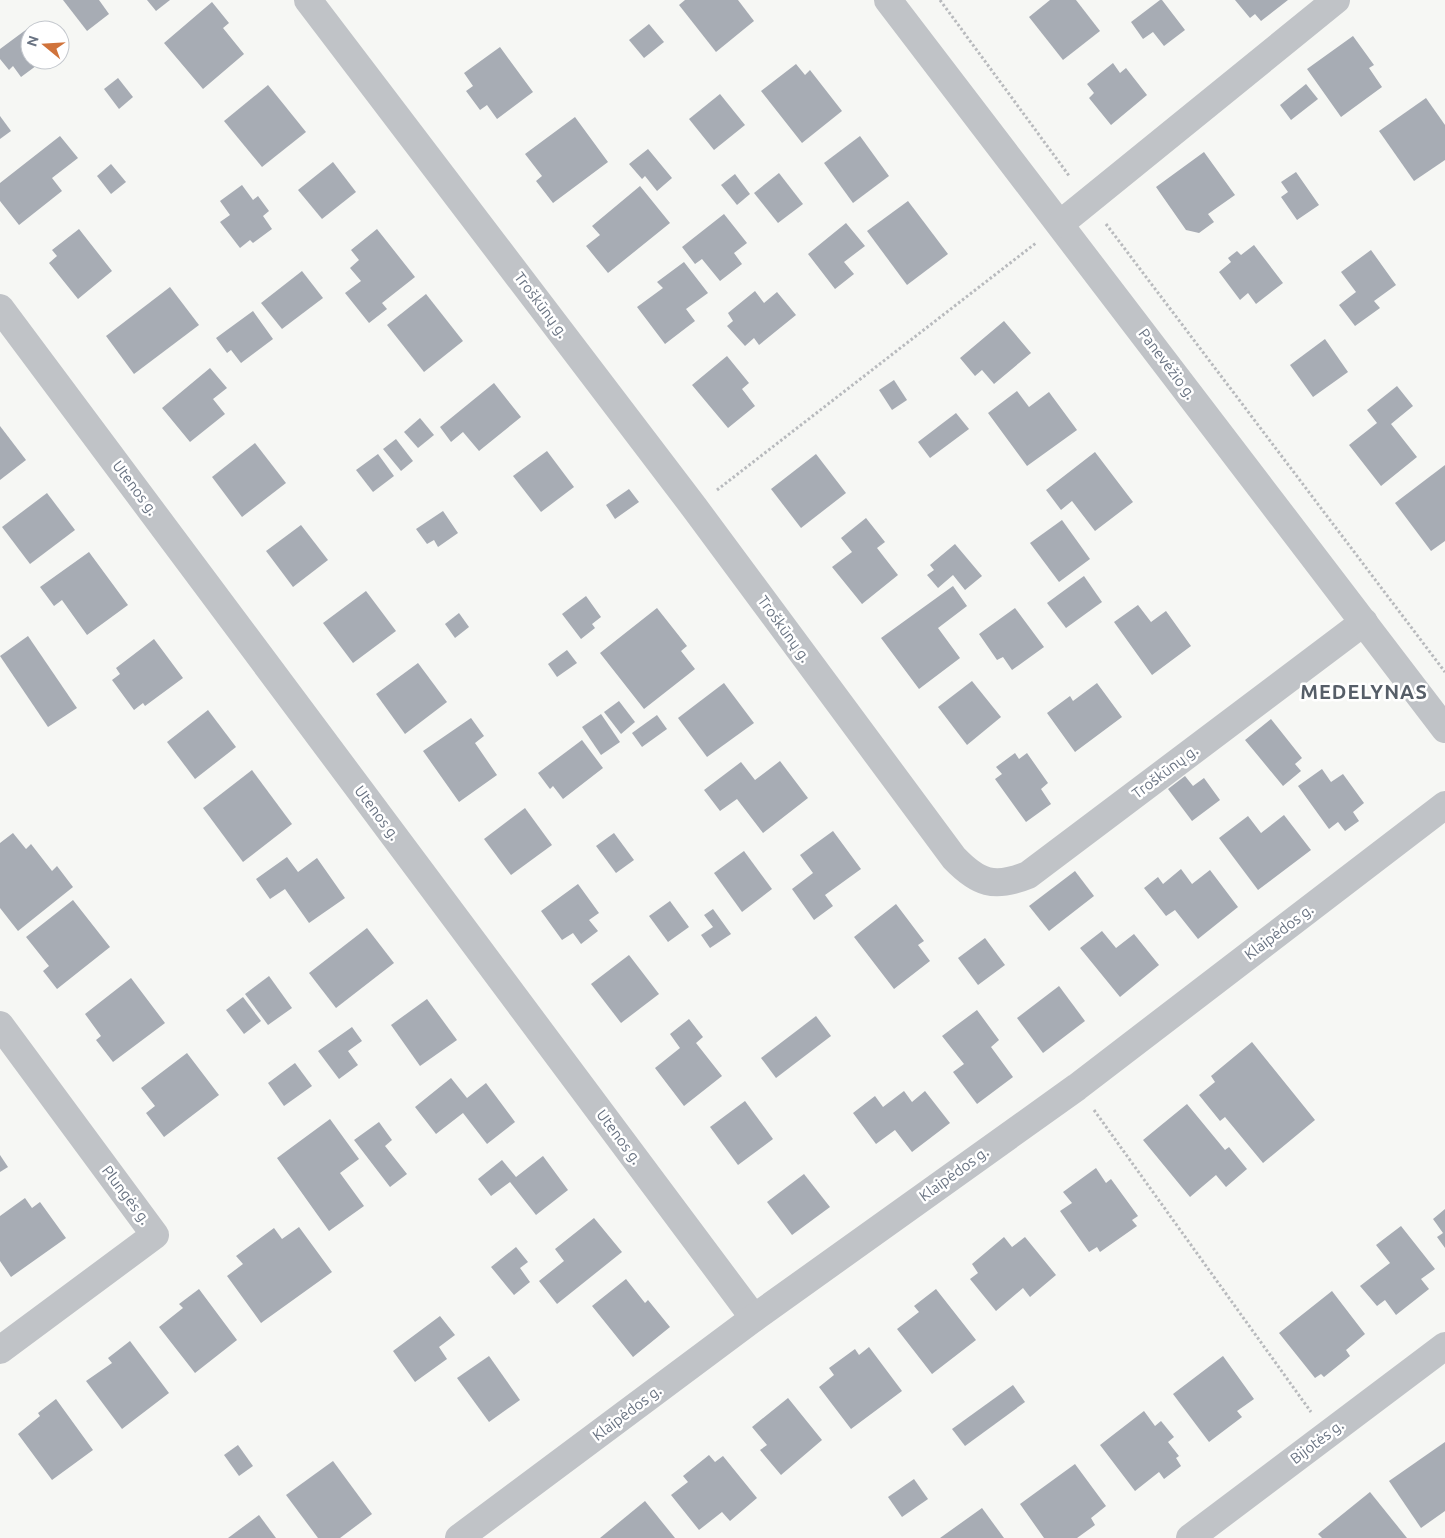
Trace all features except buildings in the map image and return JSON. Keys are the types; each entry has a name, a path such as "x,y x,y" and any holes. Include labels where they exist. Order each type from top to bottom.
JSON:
{"street":[{"name":"Troškūnų g.","path":"308,0 694,507 954,858 969,873 985,881 1007,882 1028,875 1364,622"},
{"name":"Panevėžio g.","path":"888,0 1445,729"},
{"path":"1060,224 1336,0"},
{"name":"Utenos g.","path":"0,308 754,1318"},
{"name":"Klaipėdos g.","path":"458,1538 754,1318 1077,1086 1445,804"},
{"name":"Plungės g.","path":"0,1025 155,1235 0,1350"},
{"name":"Bijotės g.","path":"1190,1538 1445,1346"}],"path":[{"path":"940,0 1089,202 1445,672"},
{"path":"694,507 1060,224"},
{"path":"1077,1086 1327,1434"}],"district":[{"name":"MEDELYNAS","path":"1364,692"}]}
